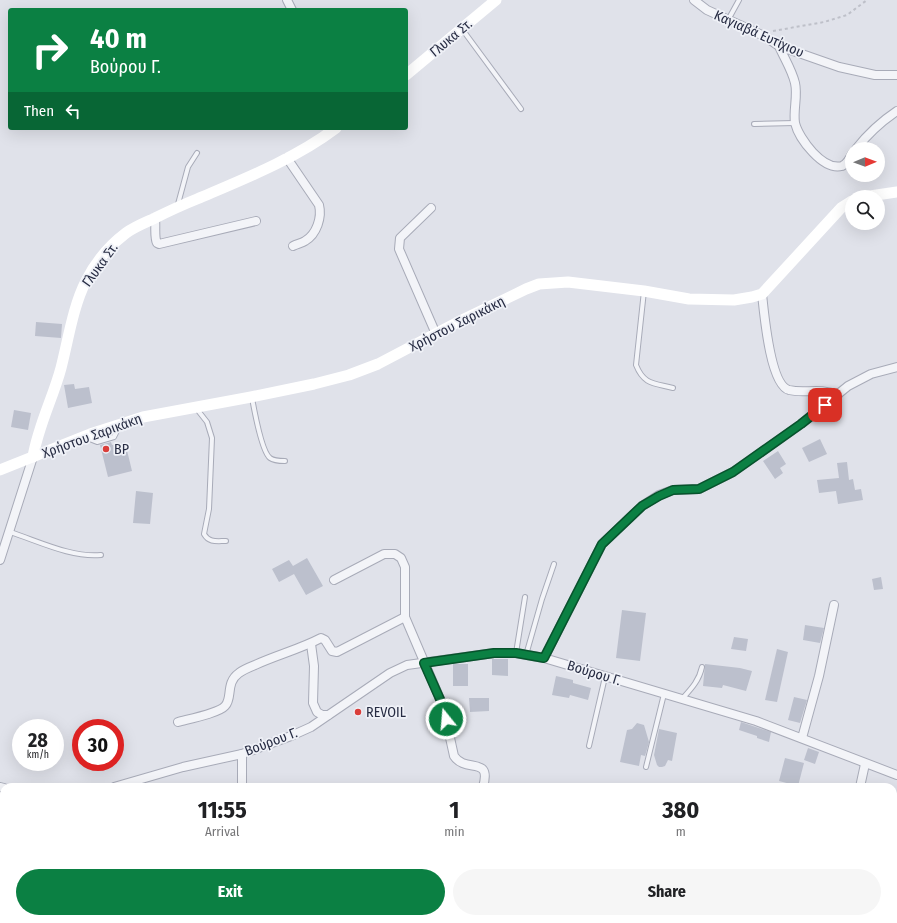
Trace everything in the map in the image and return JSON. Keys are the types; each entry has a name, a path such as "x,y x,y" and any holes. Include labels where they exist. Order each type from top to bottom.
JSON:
{"main road":[{"name":"Γλυκα Στ.","path":"408,73 496,0"},
{"name":"Γλυκα Στ.","path":"33,457 38,437 56,385 76,308 85,282 103,256 116,241 132,229 307,148 333,130"},
{"path":"885,194 897,192"},
{"path":"762,294 845,205"},
{"name":"Χρήστου Σαρικάκη","path":"0,470 83,437 143,417 252,398 349,375 378,364 526,289 539,284 568,282 689,298 724,300 742,299 762,294"}],"street":[{"name":"Καγιαβά Ευτίχιου","path":"694,0 707,10 764,36 779,46 840,67 875,75 897,75"},
{"path":"779,46 795,84 796,123 801,136 811,151 830,165 842,166 845,164"},
{"path":"863,142 897,111"},
{"path":"287,158 319,205 321,212 319,221 311,236 305,241 294,246"},
{"path":"431,208 400,238 399,249 436,334"},
{"path":"155,218 156,242 159,244 256,221"},
{"path":"762,294 769,348 775,371 782,385 788,390 824,391 838,395"},
{"path":"544,658 602,544 642,506 673,490 699,489 733,472 801,424 848,386 864,377 897,367"},
{"path":"0,560 33,457"},
{"path":"334,580 384,554 395,554 401,558 405,567 405,617 443,706 454,756 462,764 481,768 485,771 486,778 484,783"},
{"path":"802,738 819,676 834,605"},
{"path":"178,722 218,711 224,707 227,703 230,685 239,673 272,657 311,644 321,638 332,650 337,652 405,617"},
{"path":"311,644 314,666 313,703 318,712 328,715"},
{"name":"Βούρου Γ.","path":"128,783 183,767 242,754 291,736 328,715 364,689 390,673 407,665 494,653 516,653 544,658 756,721 897,775"},
{"path":"242,754 242,783"},
{"path":"861,783 865,764"}],"lane":[{"path":"727,20 739,0"},
{"path":"462,29 521,109"},
{"path":"754,124 796,123"},
{"path":"178,207 188,167 197,152"},
{"path":"644,291 636,365 640,374 647,382 673,388"},
{"path":"252,398 263,445 268,456 274,460 285,461"},
{"path":"196,408 207,422 212,438 209,509 204,534 211,541 226,540"},
{"path":"10,532 74,554 101,556"},
{"path":"526,655 554,564"},
{"path":"516,653 525,597"},
{"path":"682,700 696,684 702,668"},
{"path":"589,746 605,676"},
{"path":"646,767 664,694"}],"path":[{"path":"764,36 769,32 824,22 847,15 867,0"}],"building":[{"path":"36,322 62,324 61,338 35,336"},
{"path":"74,384 75,389 89,387 92,403 68,408 64,385"},
{"path":"14,410 31,413 28,430 11,427"},
{"path":"820,439 827,454 809,462 802,448"},
{"path":"111,442 112,445 125,442 132,471 108,477 100,445"},
{"path":"778,451 786,464 780,468 783,473 775,479 763,461"},
{"path":"847,462 849,480 853,479 855,490 861,489 863,500 838,504 836,491 819,493 817,480 839,478 837,463"},
{"path":"136,491 153,493 150,524 133,523"},
{"path":"307,558 323,586 306,595 294,574 279,582 272,569 289,560 293,566"},
{"path":"881,577 883,589 874,590 872,579"},
{"path":"622,610 646,613 640,661 616,658"},
{"path":"805,625 824,628 820,643 803,640"},
{"path":"734,637 748,639 746,651 731,649"},
{"path":"777,649 788,652 777,702 765,700"},
{"path":"492,659 508,659 508,676 492,675"},
{"path":"453,664 468,664 468,686 453,686"},
{"path":"705,664 752,671 746,691 723,685 722,688 703,686"},
{"path":"556,676 573,680 573,683 591,688 588,700 570,695 569,698 552,695"},
{"path":"794,697 807,700 800,723 788,720"},
{"path":"469,698 489,698 489,711 470,712"},
{"path":"741,722 771,732 769,742 739,730"},
{"path":"637,723 644,725 649,742 645,756 641,755 639,766 620,762 627,730 632,729"},
{"path":"659,729 677,733 672,761 668,760 665,766 662,767 657,765 654,755"},
{"path":"808,748 819,752 815,764 804,760"},
{"path":"785,758 804,763 799,783 787,783 779,781"}],"place":[{"name":"BP","path":"106,449"},
{"name":"REVOIL","path":"358,712"}],"route":[{"path":"446,719 443,706 424,663 494,653 516,653 544,658 602,544 642,506 673,490 699,489 733,472 801,424 825,405"}]}
